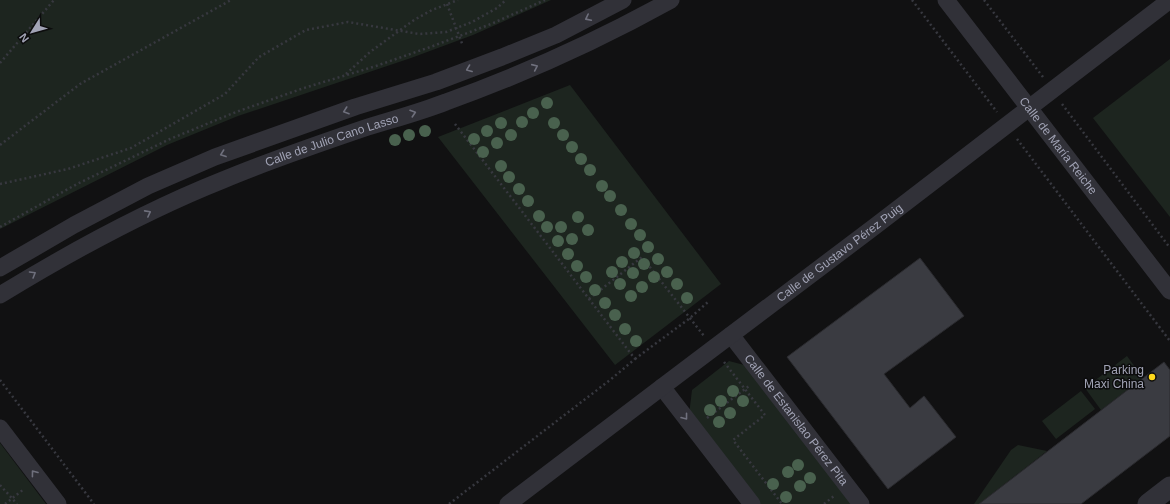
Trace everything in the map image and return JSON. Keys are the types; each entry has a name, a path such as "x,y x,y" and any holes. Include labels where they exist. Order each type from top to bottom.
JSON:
{"street":[{"name":"Calle de Julio Cano Lasso","path":"0,268 74,225 148,186 230,152 341,112 436,82 502,57 556,35 623,0"},
{"name":"Calle de Julio Cano Lasso","path":"0,295 85,245 158,207 223,180 313,146 444,103 509,78 626,25 671,0"},
{"name":"Calle de María Reiche","path":"946,0 1170,291"},
{"name":"Calle de Gustavo Pérez Puig","path":"508,504 874,227 1170,0"},
{"name":"Calle de Estanislao Pérez Pita","path":"731,335 861,504"},
{"path":"662,387 752,504"},
{"path":"0,428 58,504"},
{"path":"1148,504 1170,486"}],"path":[{"path":"0,63 54,0"},
{"path":"0,145 80,84 231,0"},
{"path":"345,75 370,52 414,20 432,10 458,0"},
{"path":"0,184 68,169 131,148 225,94 259,57 306,30 348,22 418,34 446,32 472,22 497,8 506,0"},
{"path":"0,227 78,184 170,138 236,112 304,88 376,66 460,36 545,0"},
{"path":"912,0 994,108"},
{"path":"984,0 1040,73"},
{"path":"447,4 463,46"},
{"path":"1065,108 1170,248"},
{"path":"455,124 635,359"},
{"path":"1022,145 1170,341"},
{"path":"449,504 690,318 708,302"},
{"path":"0,380 94,504"},
{"path":"707,418 750,385"},
{"path":"0,485 17,504"},
{"path":"5,504 24,489"},
{"path":"824,504 828,503 838,494"}],"shaded area":[{"path":"0,0 551,0 473,35 411,58 238,116 167,145 0,229"},
{"path":"1170,59 1170,217 1093,118"},
{"path":"570,85 721,284 615,365 438,137"},
{"path":"1127,356 1143,378 1101,410 1085,388"},
{"path":"729,361 748,366 854,504 758,504 689,415 692,390"},
{"path":"1081,391 1095,409 1056,439 1042,421"},
{"path":"0,443 46,504 0,504"},
{"path":"1018,445 1047,451 979,504 974,504 1011,450"}],"building":[{"path":"920,258 964,316 884,374 910,408 924,396 956,437 888,489 787,357"},
{"path":"1164,362 1170,370 1170,436 1081,504 979,504"}],"place":[{"name":"Parking Maxi China","path":"1152,377"}]}
